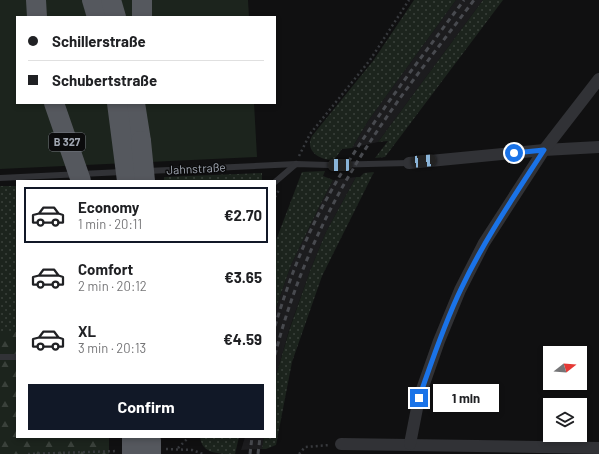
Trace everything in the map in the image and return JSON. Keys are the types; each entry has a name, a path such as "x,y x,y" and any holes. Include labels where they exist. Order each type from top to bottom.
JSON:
{"highway":[{"path":"36,0 37,16"},
{"path":"92,0 97,16"},
{"path":"111,0 116,16"},
{"path":"142,0 142,16"},
{"name":"B 327","path":"54,104 81,180"},
{"path":"117,104 135,176"},
{"path":"135,104 141,140"},
{"path":"135,176 141,140 144,104"},
{"path":"123,438 123,454"},
{"path":"132,438 132,454"},
{"path":"151,438 151,454"}],"street":[{"path":"410,444 419,398 439,341 460,290 484,243 544,150 599,79"},
{"path":"409,163 544,150 599,148"},
{"path":"341,444 599,448"}],"lane":[{"name":"Jahnstraße","path":"0,178 135,176 296,164 343,165 409,163"},
{"path":"276,181 296,164"},
{"path":"0,357 16,357"}],"path":[{"path":"296,164 310,134 370,60 409,0"},
{"path":"177,449 188,438"},
{"path":"299,454 305,447 341,444"}],"shaded area":[{"path":"456,0 483,0 378,142 352,148 368,121"},
{"path":"356,177 326,232 310,271 290,327 276,376 276,308 291,265 333,180"},
{"path":"245,438 264,438 262,449 241,450"}],"green space":[{"path":"0,0 248,0 249,16 16,16 16,104 254,104 257,157 0,169"},
{"path":"414,0 456,0 368,121 352,148 342,149 334,160 319,157 310,146 312,136 373,61"},
{"path":"483,0 503,0 385,157 375,158 388,141 378,142"},
{"path":"325,171 323,176 333,180 291,265 276,308 276,240 302,172"},
{"path":"374,172 322,276 292,362 276,445 262,449 264,438 276,438 276,376 290,328 310,271 326,232 356,177 360,177 364,173"},
{"path":"262,173 262,180 164,180 164,177"},
{"path":"0,186 16,186 16,332 0,332"},
{"path":"0,332 16,332 16,438 109,438 109,454 0,454"},
{"path":"200,438 239,438 235,454 212,452 207,450 201,443"}],"railway":[{"path":"276,323 285,294 304,246 318,215 341,174 374,123 464,0"},
{"path":"276,352 302,272 338,194 393,108 474,0"},
{"path":"250,454 252,438"},
{"path":"258,454 260,438"}],"route":[{"path":"419,398 439,341 460,290 484,243 544,150 514,153"}]}
